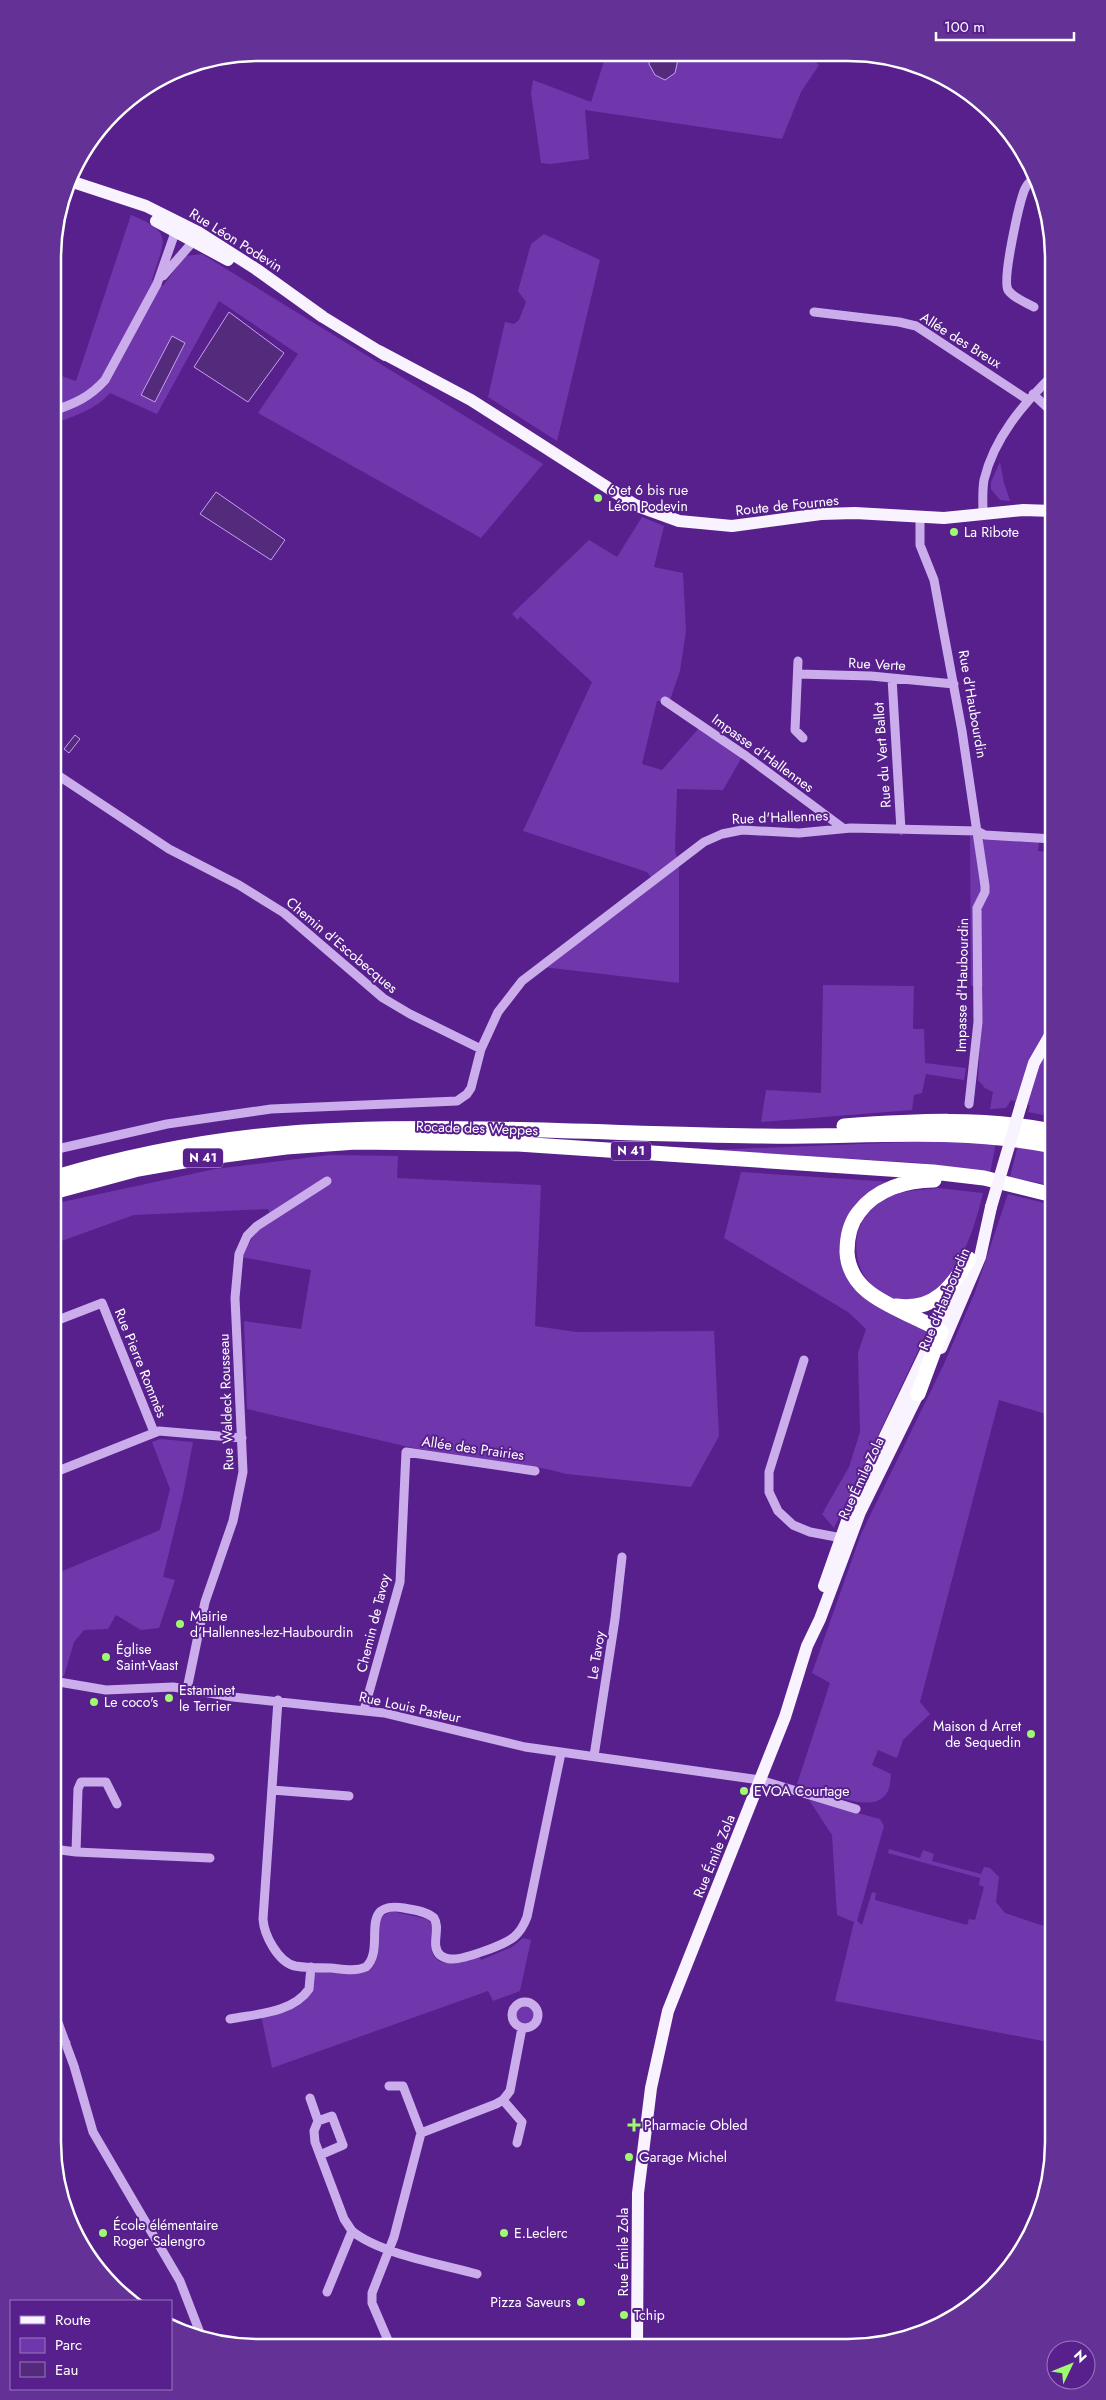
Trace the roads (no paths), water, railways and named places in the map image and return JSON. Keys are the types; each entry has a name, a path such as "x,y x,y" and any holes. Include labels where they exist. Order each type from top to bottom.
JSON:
{"highway":[{"path":"693,1135 949,1120 998,1122 1045,1130"},
{"name":"Rocade des Weppes","path":"61,1176 128,1159 200,1145 305,1132 438,1129 693,1135"},
{"name":"N 41","path":"693,1135 958,1134 1007,1138 1045,1145"},
{"name":"Rocade des Weppes","path":"61,1190 138,1170 195,1159 277,1148 356,1142 518,1144 965,1175 1010,1184"},
{"path":"913,1396 941,1332 882,1302 861,1286 850,1267 847,1254 849,1232 852,1223 862,1208 889,1189 920,1181 1010,1184"},
{"name":"N 41","path":"1010,1184 1045,1193"},
{"path":"882,1302 909,1307 931,1301 949,1290 969,1259"}],"main road":[{"name":"Rue Léon Podevin","path":"76,184 197,236 427,383 602,485"},
{"name":"Route de Fournes","path":"602,485 651,512 679,521 709,525 746,524 821,514 920,518 982,515 1028,510 1045,511"},
{"name":"Rue d'Haubourdin","path":"913,1396 971,1281 985,1238 991,1207 1034,1063 1045,1044"},
{"name":"Rue d'Haubourdin","path":"938,1329 991,1207"},
{"name":"Rue Émile Zola","path":"637,2339 638,2193 651,2088 661,2038 672,2000 776,1738 787,1681 797,1652 845,1538 866,1499 913,1396"}],"street":[{"path":"1029,181 1024,190 1016,218 1006,284 1013,295 1034,307"},
{"path":"157,284 177,226"},
{"path":"61,408 80,402 105,380 157,284 170,266 197,236"},
{"name":"Allée des Breux","path":"814,312 899,322 916,326 1045,408"},
{"path":"982,515 983,486 989,464 1010,423 1030,397 1045,383"},
{"name":"Rue d'Haubourdin","path":"920,518 920,545 934,580 954,684 985,886 982,897"},
{"path":"798,661 796,730 803,738"},
{"name":"Rue Verte","path":"798,674 892,678 954,684"},
{"name":"Rue du Vert Ballot","path":"892,678 901,830"},
{"name":"Impasse d'Hallennes","path":"665,701 741,752 843,828"},
{"name":"Chemin d'Escobecques","path":"61,777 169,849 239,885 284,913 367,986 392,1004 481,1049"},
{"name":"Rue d'Hallennes","path":"481,1049 502,1004 522,981 688,853 717,835 742,830 799,833 843,828 977,831 983,834 1045,838"},
{"name":"Impasse d'Haubourdin","path":"969,1104 978,1022 977,908 982,897"},
{"path":"61,1148 167,1124 271,1109 451,1102 462,1098 471,1088 481,1049"},
{"name":"Rue Waldeck Rousseau","path":"187,1689 205,1602 236,1513 243,1472 235,1298 239,1254 248,1236 257,1226 327,1181"},
{"name":"Rue Pierre Rommès","path":"61,1319 102,1303 154,1432"},
{"path":"804,1360 769,1472 769,1492 778,1511 793,1525 810,1532 845,1538"},
{"name":"Rue Pierre Rommès","path":"61,1470 154,1432 165,1431 242,1438"},
{"name":"Allée des Prairies","path":"406,1452 535,1471"},
{"name":"Chemin de Tavoy","path":"364,1710 400,1582 406,1452"},
{"name":"Le Tavoy","path":"594,1756 615,1619 622,1557"},
{"name":"Rue Louis Pasteur","path":"61,1682 106,1690 166,1687 187,1689 392,1714 489,1739 560,1752 760,1780 856,1809"},
{"path":"278,1700 263,1925 270,1942 286,1961 293,1965 356,1970 366,1966 373,1956 377,1916 381,1910 388,1907 423,1912 434,1918 438,1925 436,1948 446,1958 456,1959 503,1944 513,1937 527,1918 560,1752"},
{"path":"76,1852 78,1789 81,1782 106,1782 116,1804"},
{"path":"272,1790 348,1796"},
{"path":"61,1850 210,1858"},
{"path":"230,2019 286,2007 296,2002 309,1989 311,1967"},
{"path":"421,2133 503,2100 510,2091 522,2028"},
{"path":"61,2030 93,2132 180,2281 199,2329"},
{"path":"61,2041 66,2042"},
{"path":"388,2339 372,2298 372,2289 396,2230 421,2133 403,2086 389,2086"},
{"path":"310,2098 318,2120 314,2137 344,2219 352,2231 368,2241 389,2249 477,2274"},
{"path":"503,2100 522,2122 517,2143"},
{"path":"318,2120 332,2116 343,2145 320,2155"},
{"path":"327,2292 352,2231"}],"water":[{"path":"649,61 678,61 675,73 665,80 655,75"},
{"path":"229,312 284,353 248,402 194,367"},
{"path":"172,336 185,343 155,402 141,395"},
{"path":"216,492 285,540 271,560 200,514"},
{"path":"75,735 80,739 69,753 64,749"}],"place":[{"name":"6 et 6 bis rue Léon Podevin","path":"598,498"},
{"name":"La Ribote","path":"954,532"},
{"name":"Mairie d'Hallennes-lez-Haubourdin","path":"180,1624"},
{"name":"Église Saint-Vaast","path":"106,1657"},
{"name":"Estaminet le Terrier","path":"169,1698"},
{"name":"Le coco's","path":"94,1702"},
{"name":"Maison d Arret de Sequedin","path":"1031,1734"},
{"name":"EVOA Courtage","path":"744,1791"},
{"name":"Pharmacie Obled","path":"634,2125"},
{"name":"Garage Michel","path":"629,2157"},
{"name":"École élémentaire Roger Salengro","path":"103,2233"},
{"name":"E.Leclerc","path":"504,2233"},
{"name":"Pizza Saveurs","path":"581,2302"},
{"name":"Tchip","path":"624,2315"}]}
